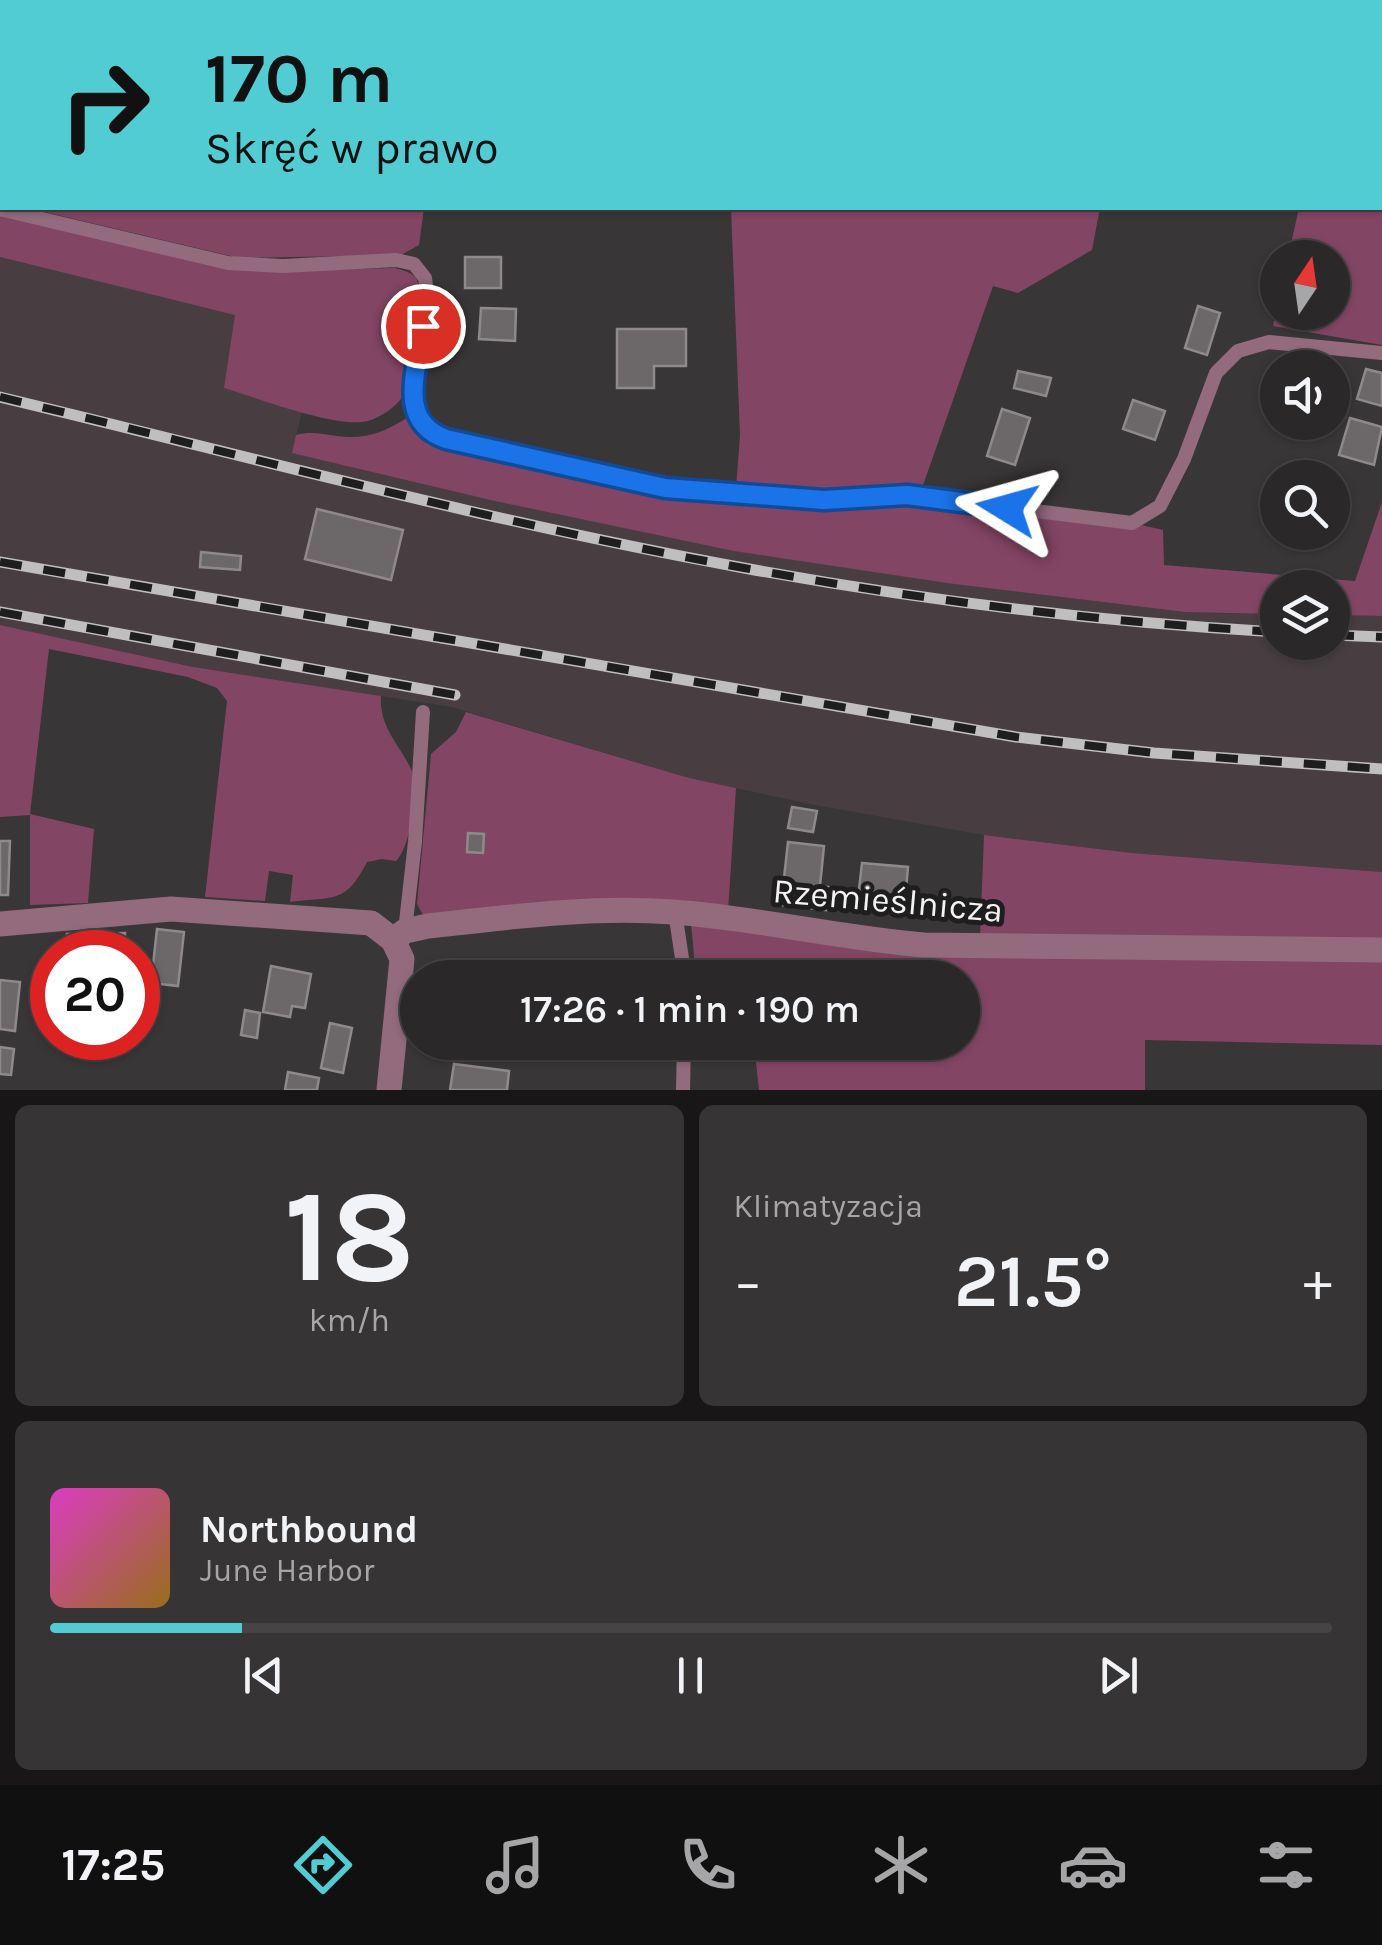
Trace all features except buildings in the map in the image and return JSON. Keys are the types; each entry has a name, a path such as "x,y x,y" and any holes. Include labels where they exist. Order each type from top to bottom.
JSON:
{"street":[{"name":"Rzemieślnicza","path":"0,924 171,909 358,921 396,936 428,926 590,909 676,912 924,944 1382,950"},
{"path":"388,1090 403,969 396,936"}],"lane":[{"path":"4,210 228,263 282,266 396,260 414,264 425,278 427,293 413,398 417,418 424,428 446,439 665,488 824,500 907,495 1132,524 1160,506 1184,459 1216,373 1238,352 1270,342 1382,353"},
{"path":"396,936 416,842 424,712"},
{"path":"676,912 683,960"},
{"path":"683,1090 684,1060"}],"shaded area":[{"path":"36,210 424,210 419,245 401,255 239,258"},
{"path":"731,210 1100,210 1092,250 1018,293 993,286 921,491 736,489 740,435"},
{"path":"1299,210 1382,210 1382,345 1296,330 1350,330 1350,240 1292,240"},
{"path":"0,214 203,264 250,271 395,268 406,272 416,278 420,299 415,353 405,393 383,414 354,422 318,417 224,388 235,315 0,257"},
{"path":"0,257 236,315 225,388 302,411 292,453 954,584 1185,612 1260,614 1260,660 1350,660 1350,615 1382,616 1382,872 1132,853 984,835 815,805 689,778 452,707 193,667 0,625"},
{"path":"408,417 425,438 443,445 677,496 738,503 925,504 1122,528 1141,525 1163,530 1164,565 1260,573 1260,614 1185,612 954,584 734,551 292,453 296,435 347,437 383,431"},
{"path":"1382,502 1382,616 1350,615 1350,581 1355,581"},
{"path":"0,625 193,667 381,696 386,726 413,778 412,816 401,854 396,861 367,862 352,886 328,898 290,902 293,875 269,871 265,901 205,897 227,701 217,688 188,677 49,649 30,814 94,829 88,903 30,905 30,815 0,817"},
{"path":"466,712 689,778 736,788 728,912 423,915 417,904 431,754 456,732"},
{"path":"984,835 1132,853 1382,872 1382,938 980,937"},
{"path":"691,923 1382,958 1382,1045 1145,1040 1145,1090 759,1090 756,1060 980,1060 980,960 694,960"}],"railway":[{"path":"0,397 464,510 744,568 1010,608 1260,631"},
{"path":"0,562 1016,737 1154,753 1382,769"},
{"path":"0,612 455,695"},
{"path":"1350,636 1382,637"}],"route":[{"path":"423,326 413,406 424,428 446,439 665,488 824,500 907,495 1007,508"}]}
